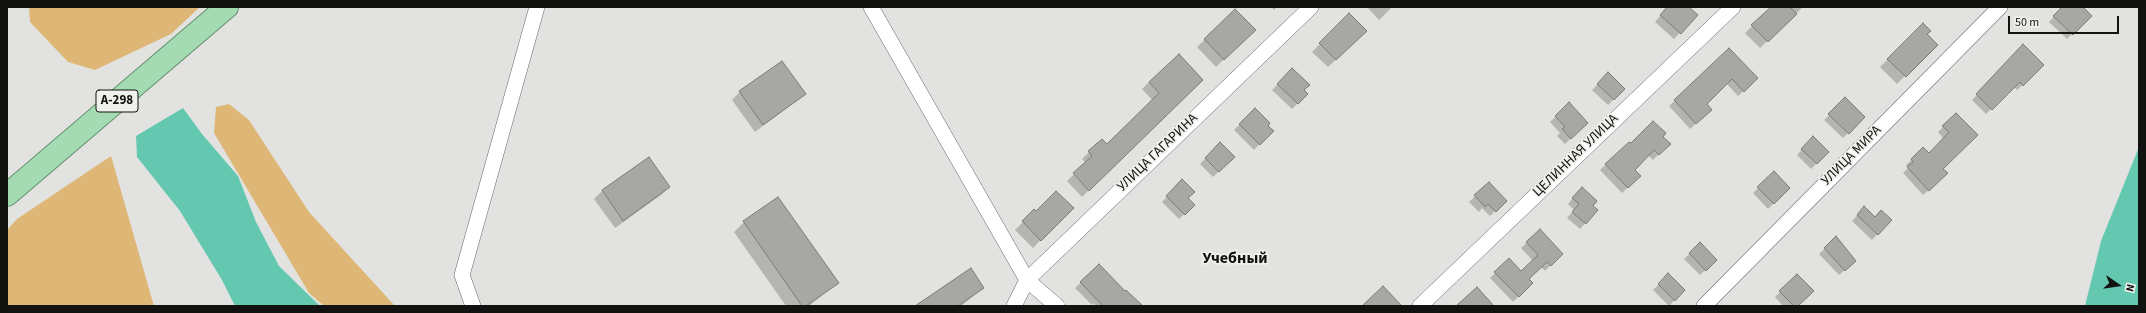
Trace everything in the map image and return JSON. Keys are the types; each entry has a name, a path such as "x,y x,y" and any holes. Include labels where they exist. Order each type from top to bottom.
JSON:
{"highway":[{"name":"А-298","path":"7,195 227,7"}],"street":[{"path":"473,306 462,275 537,7"},
{"path":"871,7 1027,280 1057,306"},
{"name":"УЛИЦА ГАГАРИНА","path":"1014,306 1027,280 1311,7"},
{"name":"ЦЕЛИННАЯ УЛИЦА","path":"1420,306 1733,7"},
{"name":"УЛИЦА МИРА","path":"1704,306 2000,7"}],"shaded area":[{"path":"29,7 200,7 171,34 95,70 68,62 30,22"},
{"path":"229,104 249,120 309,212 395,306 324,306 309,293 214,133 216,107"},
{"path":"183,108 202,134 238,176 256,222 279,266 320,306 235,306 222,280 180,211 137,157 136,136"},
{"path":"2139,147 2139,306 2085,306 2101,241"},
{"path":"111,156 154,306 7,306 7,230 17,219"}],"building":[{"path":"1667,7 1689,7 1698,15 1681,34 1660,15"},
{"path":"1771,7 1790,7 1797,14 1768,42 1751,25"},
{"path":"2062,7 2083,7 2092,16 2073,35 2053,16"},
{"path":"1235,9 1256,30 1224,60 1204,39"},
{"path":"1349,13 1367,31 1336,60 1319,43"},
{"path":"1923,23 1931,31 1927,34 1938,45 1906,77 1887,59"},
{"path":"2023,44 2044,65 2023,86 2020,82 1992,110 1976,94"},
{"path":"1729,48 1758,78 1744,92 1732,79 1707,104 1712,110 1696,124 1674,100"},
{"path":"1179,54 1203,80 1089,191 1073,173 1092,156 1088,151 1102,139 1107,144 1159,93 1149,82"},
{"path":"782,61 806,94 763,125 739,91"},
{"path":"1292,68 1310,85 1304,90 1308,94 1298,104 1277,84"},
{"path":"1608,72 1625,89 1614,100 1597,84"},
{"path":"1845,97 1865,117 1849,134 1828,114"},
{"path":"1569,102 1588,123 1571,139 1562,129 1565,127 1555,116"},
{"path":"1255,108 1270,123 1268,126 1274,131 1260,145 1239,124"},
{"path":"1956,113 1978,135 1943,169 1948,173 1929,191 1907,167 1913,162 1911,159 1923,147 1929,153 1949,132 1942,126"},
{"path":"1653,121 1666,133 1663,137 1671,144 1659,155 1654,150 1635,170 1641,176 1628,188 1605,164 1629,142 1631,143"},
{"path":"1813,136 1829,152 1817,164 1801,149"},
{"path":"1220,142 1235,157 1219,172 1205,158"},
{"path":"649,157 670,187 623,221 602,190"},
{"path":"1774,171 1790,188 1774,204 1757,187"},
{"path":"1182,179 1195,192 1188,198 1195,205 1185,215 1166,196"},
{"path":"1489,182 1507,201 1496,212 1488,204 1485,207 1474,195"},
{"path":"1582,187 1597,201 1593,206 1598,210 1586,224 1572,212 1579,204 1572,198"},
{"path":"1056,191 1074,208 1041,241 1022,221 1034,209 1036,211"},
{"path":"778,197 839,283 806,306 802,306 743,221"},
{"path":"1864,206 1875,217 1881,210 1892,220 1878,235 1857,215"},
{"path":"1540,229 1563,254 1551,266 1547,262 1529,279 1533,283 1519,297 1494,272 1509,258 1521,271 1538,255 1526,242"},
{"path":"1836,236 1856,261 1845,271 1824,248"},
{"path":"1700,242 1717,260 1706,271 1689,253"},
{"path":"1099,264 1125,291 1126,290 1143,306 1103,306 1080,282"},
{"path":"971,268 984,288 958,306 915,306"},
{"path":"1668,273 1685,290 1675,301 1658,284"},
{"path":"1797,274 1814,291 1798,306 1794,306 1779,291"},
{"path":"1383,286 1402,306 1362,306"},
{"path":"1477,287 1494,306 1456,306"}],"district":[{"name":"Учебный","path":"1235,259"}]}
